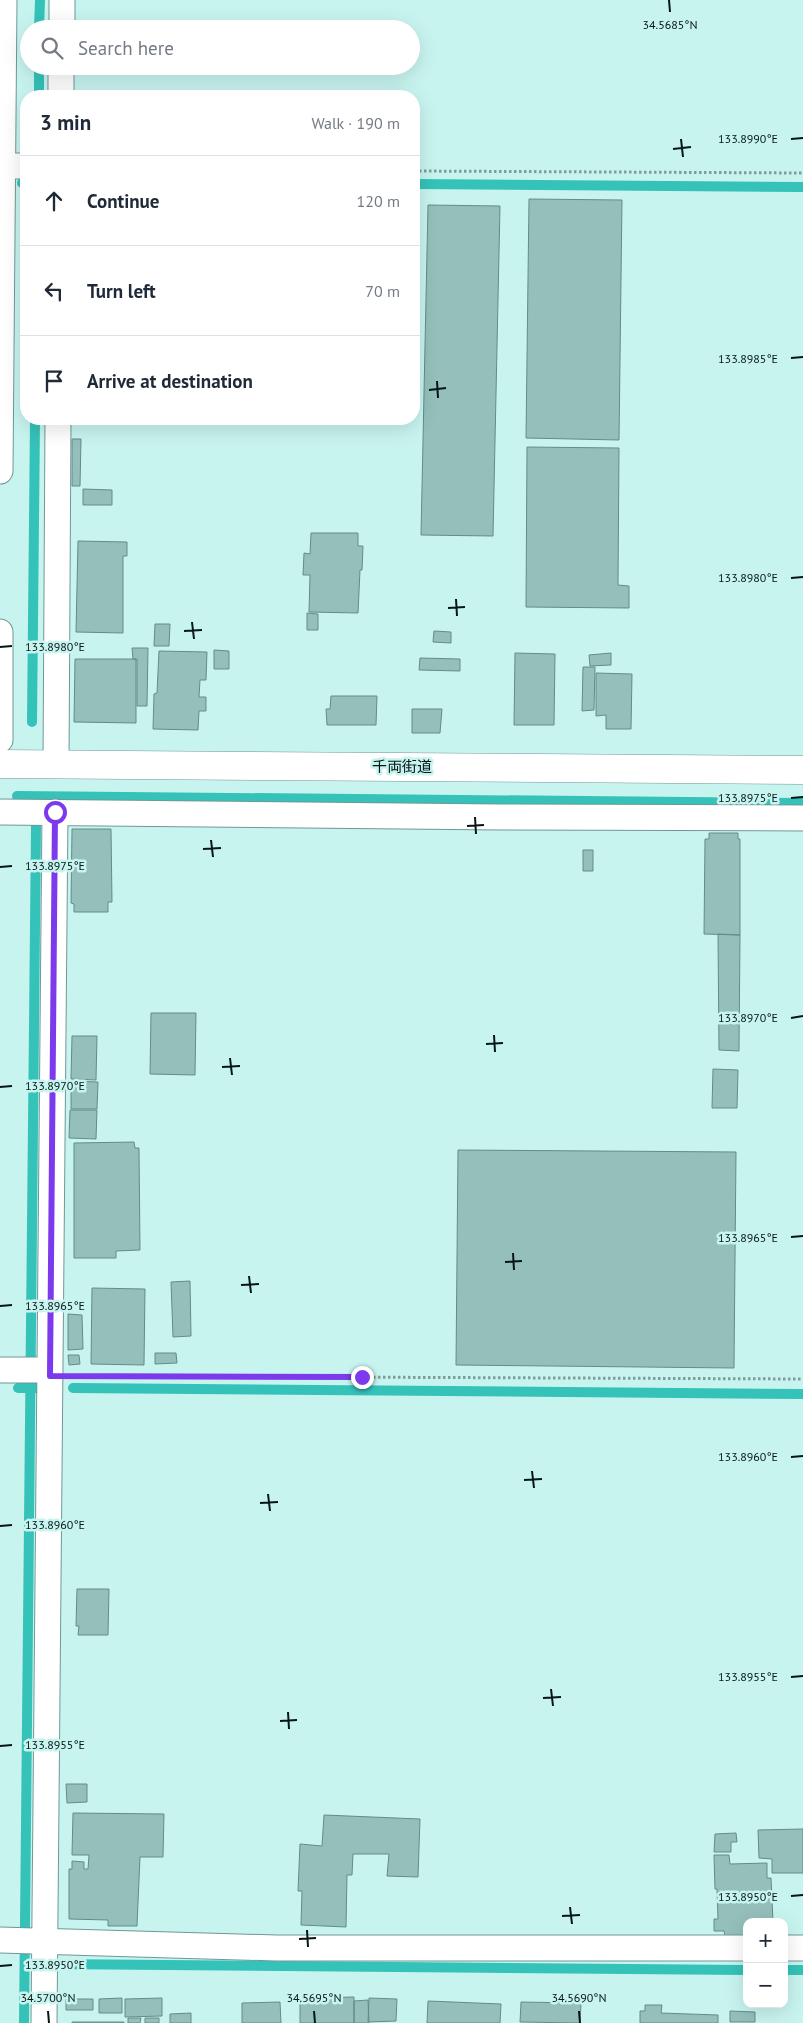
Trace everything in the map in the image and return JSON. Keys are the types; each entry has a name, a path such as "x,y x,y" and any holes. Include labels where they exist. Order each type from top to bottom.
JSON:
{"street":[{"path":"0,471 18,166 4,0"},
{"path":"62,0 62,20"},
{"path":"61,75 61,90"},
{"path":"56,764 58,425"},
{"path":"0,632 0,740"},
{"name":"千両街道","path":"0,764 803,770"},
{"path":"0,812 803,818"},
{"path":"44,2023 47,1372 55,812"},
{"path":"6,1370 47,1372"},
{"path":"6,1940 43,1953 276,1948 743,1948"},
{"path":"788,1948 803,1948"}],"path":[{"path":"420,171 803,173"},
{"path":"47,1372 803,1379"}],"building":[{"path":"529,199 622,200 619,440 526,438"},
{"path":"428,205 500,206 493,536 421,535"},
{"path":"72,439 81,439 80,486 72,486"},
{"path":"527,447 619,448 618,585 629,586 629,608 526,607"},
{"path":"83,489 112,490 112,505 83,505"},
{"path":"311,533 358,533 358,546 363,546 358,613 309,612 310,575 303,575 304,553 310,554"},
{"path":"78,541 127,542 127,556 123,556 123,633 76,632"},
{"path":"307,613 318,614 318,630 307,630"},
{"path":"155,624 170,624 169,646 154,646"},
{"path":"434,631 451,632 451,643 433,642"},
{"path":"132,648 148,648 147,706 137,706 137,659 133,659"},
{"path":"214,650 229,651 229,669 214,669"},
{"path":"159,651 207,652 206,680 200,680 199,697 206,697 206,711 199,711 198,730 153,729 154,694 157,693"},
{"path":"515,653 555,654 554,725 514,725"},
{"path":"611,653 611,665 590,666 589,655"},
{"path":"420,658 460,659 460,671 419,670"},
{"path":"75,659 136,659 136,723 74,722"},
{"path":"583,667 595,667 594,710 582,711"},
{"path":"596,673 632,674 631,729 606,729 606,715 596,716"},
{"path":"331,696 377,696 376,725 327,725 326,709 330,709"},
{"path":"412,709 442,709 440,733 412,733"},
{"path":"72,829 111,829 112,902 108,902 108,912 74,912 74,904 71,903"},
{"path":"709,833 738,833 738,839 740,839 740,935 704,934 705,839 709,839"},
{"path":"583,850 593,850 593,871 583,871"},
{"path":"718,934 740,935 739,1051 719,1050"},
{"path":"151,1013 196,1013 195,1075 150,1074"},
{"path":"72,1036 97,1036 96,1080 71,1079"},
{"path":"713,1069 738,1070 737,1108 712,1108"},
{"path":"71,1081 98,1082 97,1109 71,1109"},
{"path":"70,1110 97,1110 96,1139 69,1138"},
{"path":"134,1142 135,1148 139,1148 140,1250 116,1251 116,1258 74,1258 74,1143"},
{"path":"458,1150 736,1152 734,1368 456,1365"},
{"path":"190,1281 191,1336 173,1337 171,1282"},
{"path":"92,1288 145,1289 144,1365 91,1364"},
{"path":"68,1314 82,1315 83,1349 68,1350"},
{"path":"155,1353 176,1353 177,1363 155,1364"},
{"path":"68,1355 79,1355 80,1364 69,1365"},
{"path":"77,1589 109,1589 108,1635 78,1635 79,1626 76,1626"},
{"path":"66,1784 87,1784 87,1802 67,1803"},
{"path":"73,1813 164,1814 163,1857 140,1857 137,1926 108,1926 108,1920 69,1919 69,1869 72,1869 72,1861 84,1862 84,1869 88,1869 89,1855 72,1855"},
{"path":"324,1815 420,1819 418,1877 387,1876 389,1854 353,1854 352,1875 347,1875 346,1927 301,1925 302,1891 298,1891 300,1844 322,1846"},
{"path":"803,1829 803,1873 772,1873 772,1859 759,1858 758,1830"},
{"path":"736,1833 737,1842 731,1842 731,1852 714,1852 715,1834"},
{"path":"714,1855 729,1855 730,1864 767,1863 767,1878 771,1878 773,1918 743,1918 743,1936 725,1936 724,1931 714,1931 714,1919 718,1919 717,1889 715,1889"},
{"path":"354,1997 354,2023 300,2023 300,1998"},
{"path":"122,1998 122,2013 99,2013 99,1999"},
{"path":"162,1998 162,2016 125,2017 125,1999"},
{"path":"369,1998 397,1999 396,2021 368,2022"},
{"path":"66,1999 93,1999 93,2010 66,2010"},
{"path":"368,2000 369,2023 354,2023 354,2001"},
{"path":"428,2001 501,2004 500,2023 427,2023"},
{"path":"280,2002 281,2023 242,2023 242,2003"},
{"path":"521,2002 581,2003 580,2023 520,2022"},
{"path":"645,2005 662,2005 661,2013 718,2015 718,2023 640,2023 640,2011 645,2011"},
{"path":"730,2011 755,2012 755,2022 730,2022"},
{"path":"191,2013 191,2023 170,2023 170,2014"},
{"path":"128,2018 141,2018 140,2023 128,2023"},
{"path":"145,2018 159,2018 159,2023 145,2023"},
{"path":"124,2022 124,2023 72,2023"}],"waterway":[{"path":"39,20 40,0"},
{"path":"39,75 39,90"},
{"path":"420,184 803,187"},
{"path":"32,722 35,425"},
{"path":"17,796 803,803"},
{"path":"24,2023 36,826"},
{"path":"18,1388 37,1388"},
{"path":"73,1388 803,1394"},
{"path":"45,1964 743,1970"},
{"path":"788,1970 803,1970"}],"route":[{"path":"55,812 50,1376 362,1377"}]}
